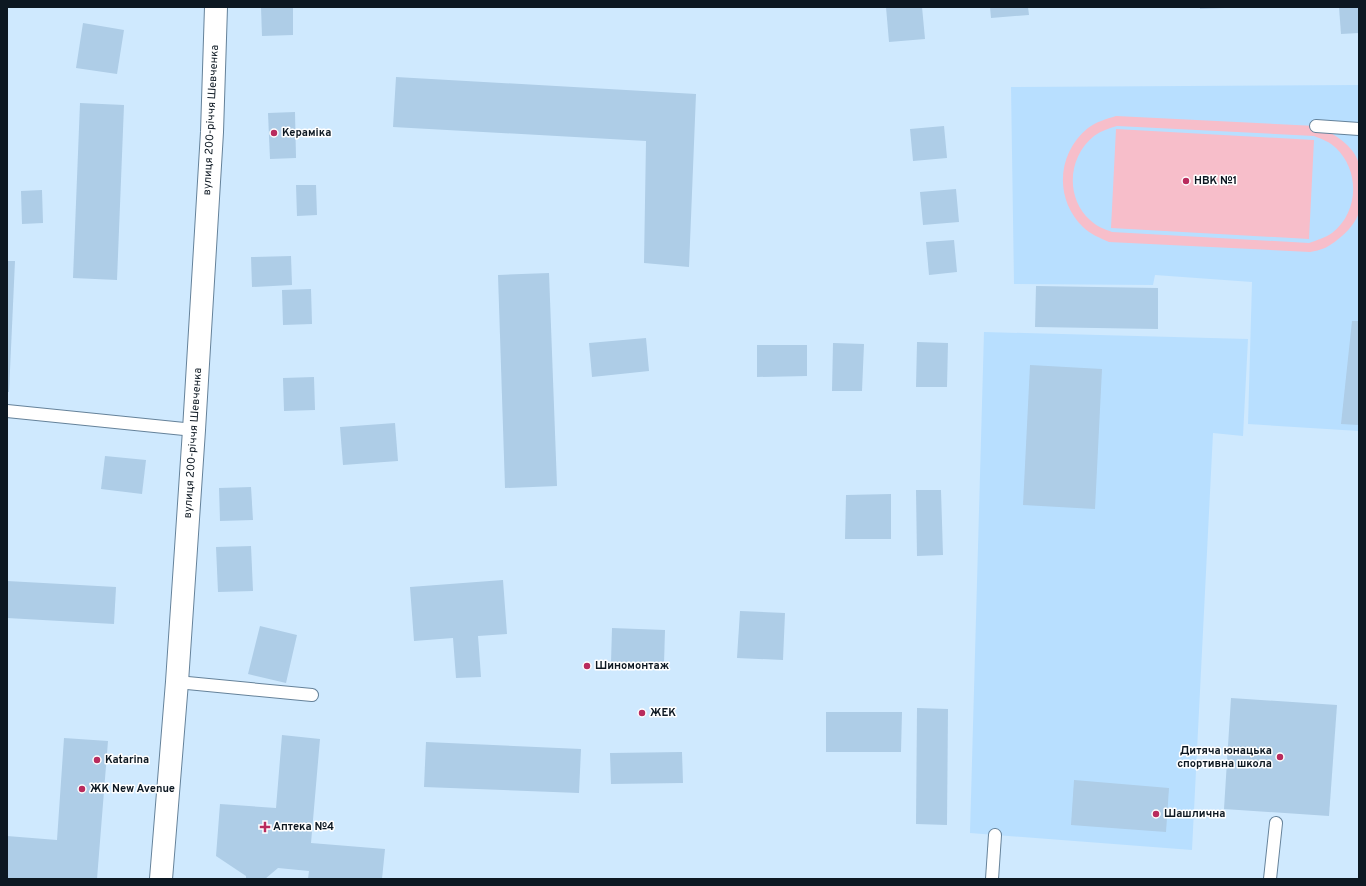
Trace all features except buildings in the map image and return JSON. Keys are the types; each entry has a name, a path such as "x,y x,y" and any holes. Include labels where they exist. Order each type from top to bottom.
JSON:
{"street":[{"name":"вулиця 200-річчя Шевченка","path":"161,879 178,682 194,430 212,132 216,7"}],"lane":[{"path":"1316,126 1359,129"},
{"path":"7,411 194,430"},
{"path":"178,682 312,695"},
{"path":"1270,879 1276,823"},
{"path":"992,879 995,835"}],"shaded area":[{"name":"НВК №1","path":"1359,85 1359,431 1248,424 1252,282 1155,275 1153,285 1014,284 1011,87"},
{"path":"1116,116 1316,126 1336,136 1348,145 1353,151 1359,164 1359,211 1355,222 1335,242 1325,248 1310,252 1109,242 1095,236 1083,227 1074,216 1067,203 1063,176 1065,163 1070,150 1078,138 1088,128 1101,121","holes":["1117,126 1314,136 1331,144 1344,157 1352,179 1353,191 1351,203 1341,224 1329,235 1309,243 1112,232 1097,226 1090,220 1082,211 1076,200 1073,189 1075,166 1085,145 1097,134"]},
{"path":"1116,129 1314,140 1309,239 1111,228"},
{"path":"984,332 1248,339 1243,436 1213,433 1192,850 970,833"}],"place":[{"name":"Кераміка","path":"274,133"},
{"name":"НВК №1","path":"1186,181"},
{"name":"Шиномонтаж","path":"587,666"},
{"name":"ЖЕК","path":"642,713"},
{"name":"Дитяча юнацька спортивна школа","path":"1280,757"},
{"name":"Katarina","path":"97,760"},
{"name":"ЖК New Avenue","path":"82,789"},
{"name":"Шашлична","path":"1156,814"},
{"name":"Аптека №4","path":"265,827"}]}
